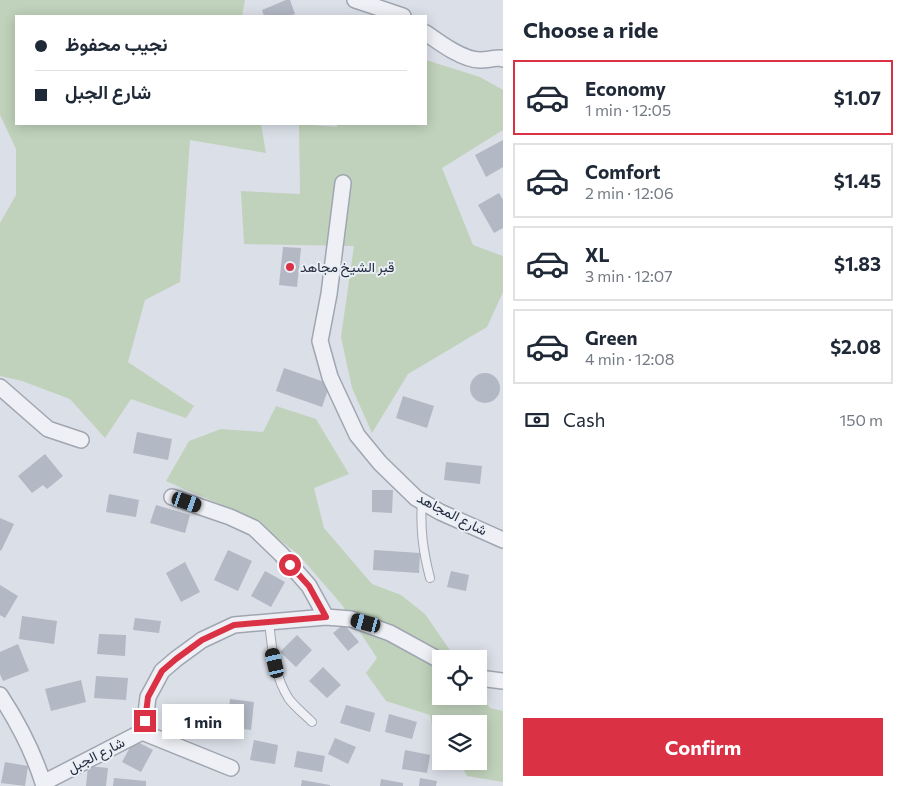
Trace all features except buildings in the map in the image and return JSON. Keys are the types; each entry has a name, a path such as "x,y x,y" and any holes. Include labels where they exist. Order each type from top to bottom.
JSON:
{"street":[{"path":"355,0 400,15"},
{"path":"427,34 441,44 479,60 503,59"},
{"name":"شارع المجاهد","path":"343,183 329,294 320,341 330,377 357,435 380,463 422,501 440,512 503,540"},
{"path":"0,387 48,429 81,440"},
{"path":"172,497 230,517 254,528 281,554 309,586 326,617"},
{"name":"شارع الجبل","path":"44,784 142,732 148,697 162,671 202,640 234,625 326,617 351,619 390,633 432,656"},
{"path":"487,679 503,681"},
{"path":"0,695 30,745 44,784"},
{"path":"142,732 230,768"}],"lane":[{"path":"422,501 420,520 422,545 430,578"},
{"path":"269,622 272,651 278,675 290,700 312,722"}],"green space":[{"path":"0,0 245,0 242,15 15,15 15,125 261,125 266,153 190,140 180,282 145,300 128,362 194,406 186,418 131,399 105,438 70,399 22,381 0,376 0,223 16,195 16,149 0,115"},
{"path":"427,60 480,77 503,90 503,130 442,168 473,245 503,256 503,292 487,327 408,374 372,433 352,388 341,337 354,246 244,244 241,191 300,194 299,125 337,127 337,125 427,125"},
{"path":"276,406 316,419 349,474 314,488 324,528 372,584 401,595 425,614 450,650 432,650 432,705 487,704 490,708 503,711 503,782 467,776 464,770 487,770 487,715 432,715 432,725 430,715 386,701 366,673 377,658 342,605 298,554 247,516 166,481 189,441 221,429 263,432"}],"place":[{"name":"قبر الشيخ مجاهد","path":"290,267"}],"route":[{"path":"145,721 148,697 162,671 202,640 234,625 326,617 309,586 290,565"}]}
